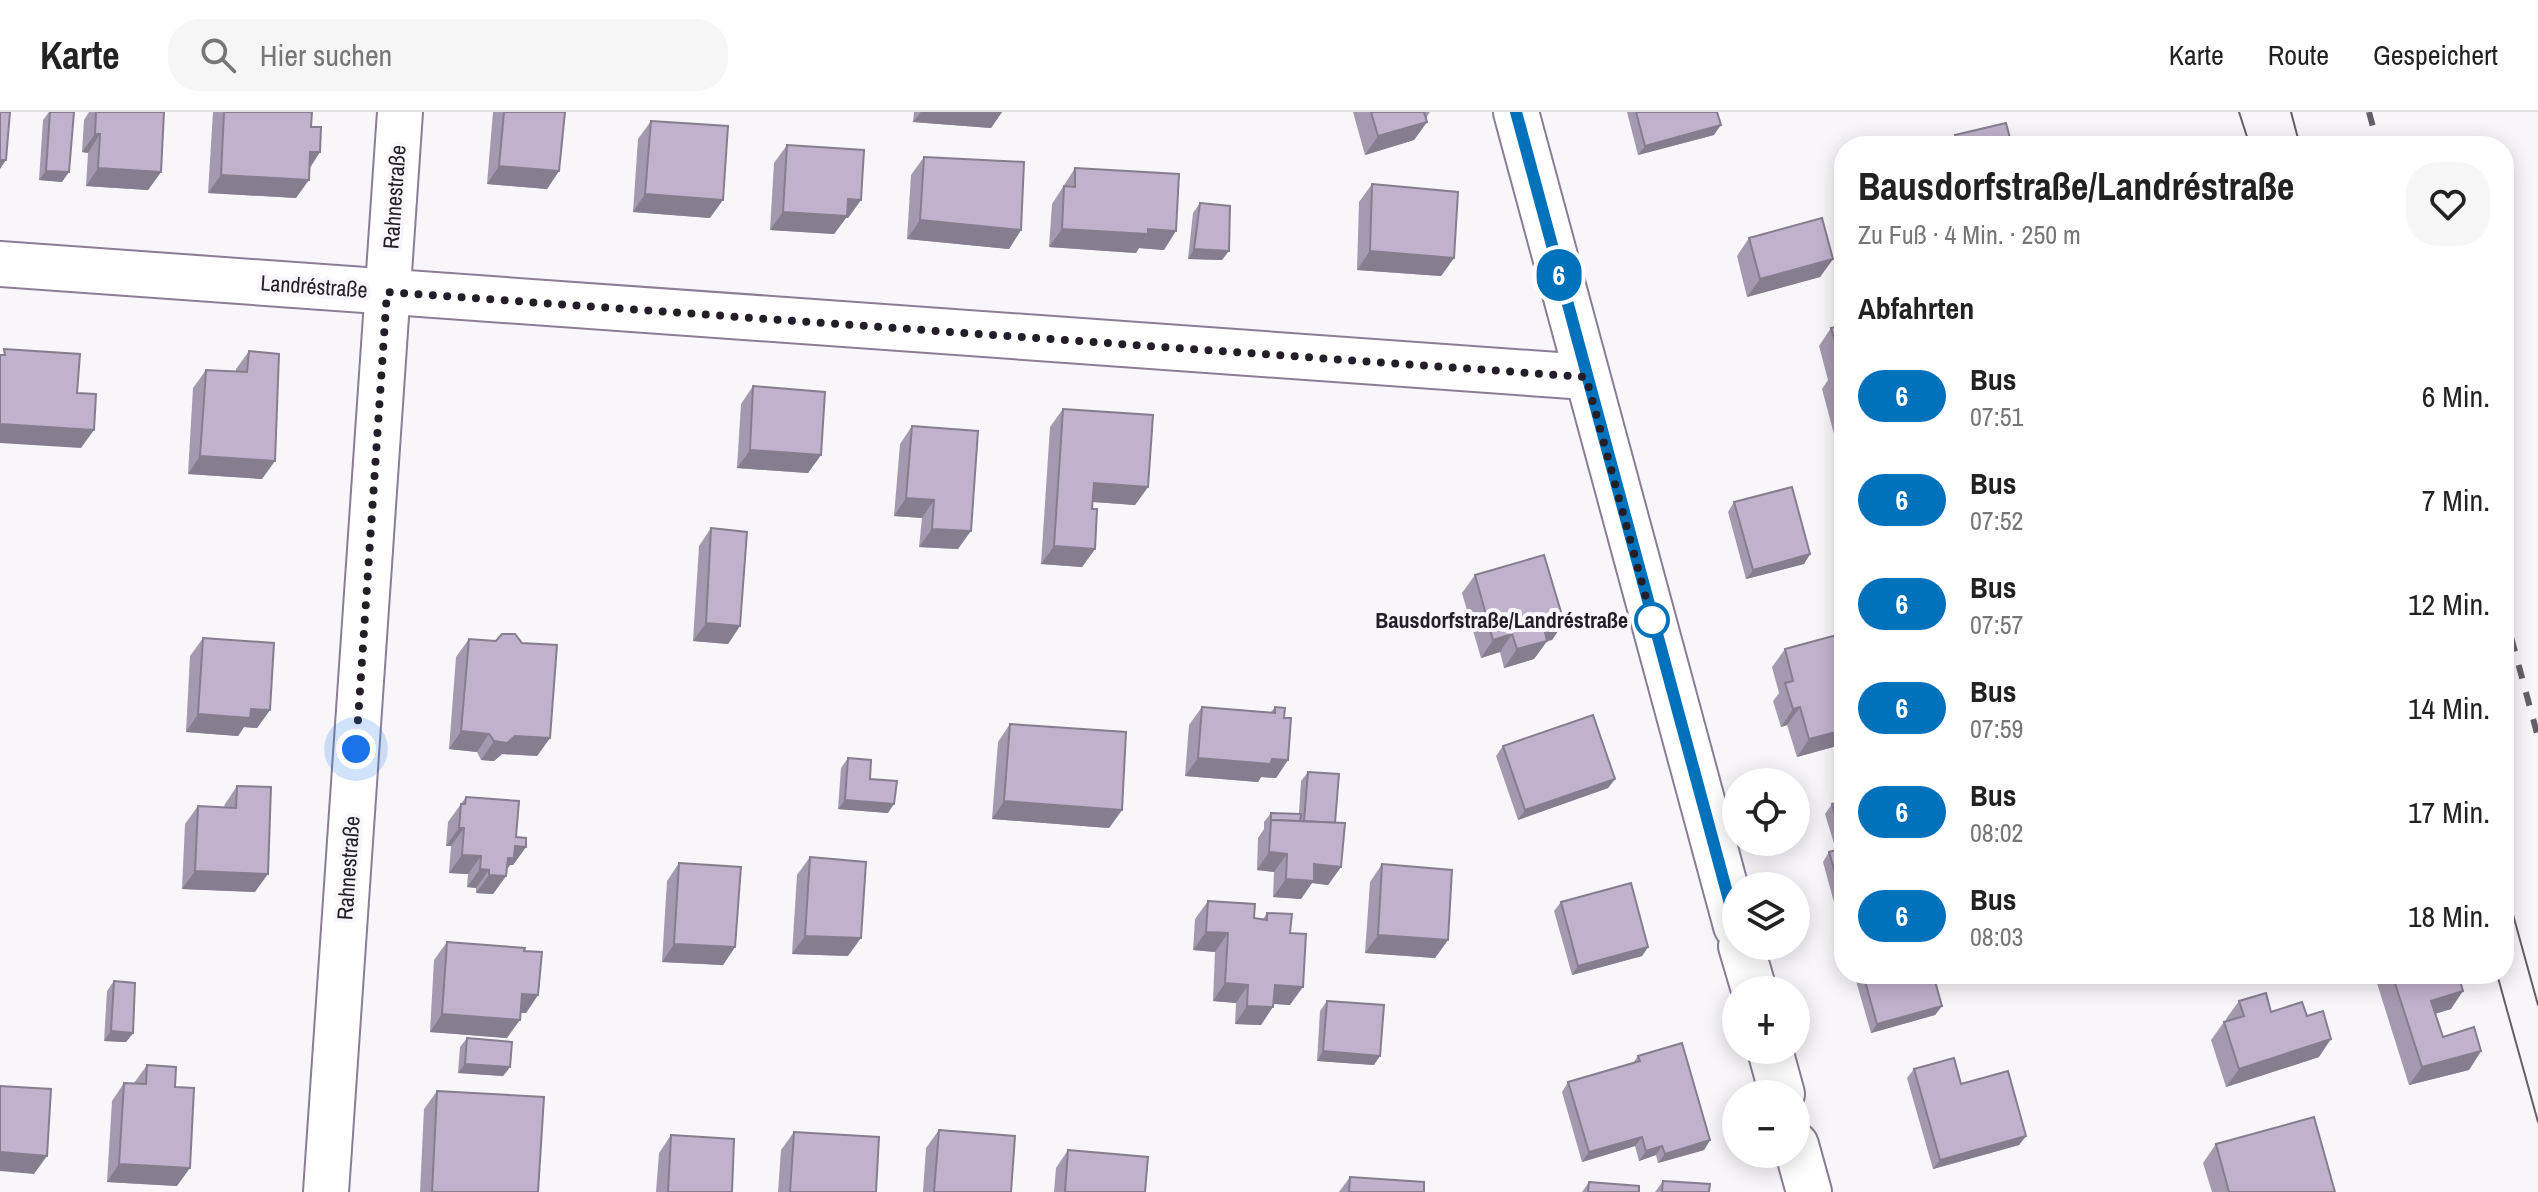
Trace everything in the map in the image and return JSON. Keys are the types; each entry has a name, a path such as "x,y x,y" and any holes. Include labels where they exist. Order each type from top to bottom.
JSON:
{"street":[{"name":"Rahnestraße","path":"326,1192 400,112"},
{"path":"1516,112 1722,875"},
{"name":"Landréstraße","path":"0,264 1586,377"},
{"path":"1802,1168 1809,1192"}],"building":[{"path":"0,112 10,112 6,160 0,160"},
{"path":"50,112 74,112 69,172 46,171"},
{"path":"96,112 164,112 161,172 98,168 100,134 95,134"},
{"path":"224,112 312,112 311,127 321,127 320,152 310,152 309,180 221,175"},
{"path":"504,112 565,112 559,171 499,166"},
{"path":"1371,112 1424,112 1427,122 1378,136"},
{"path":"1636,112 1717,112 1721,125 1645,146"},
{"path":"651,121 728,126 723,200 645,194"},
{"path":"2006,123 2009,136 1955,136"},
{"path":"787,145 864,150 861,200 848,199 847,216 783,212"},
{"path":"924,157 1024,162 1021,230 920,220"},
{"path":"1075,168 1179,174 1176,231 1148,229 1148,234 1062,229 1064,186 1075,187"},
{"path":"1372,184 1458,192 1454,258 1370,251"},
{"path":"1200,203 1230,206 1229,251 1194,249"},
{"path":"1822,218 1833,259 1760,279 1749,238"},
{"path":"4,349 80,354 77,393 96,394 94,430 0,424 0,355 5,355"},
{"path":"249,351 279,354 275,461 200,456 206,370 247,372"},
{"path":"753,386 825,392 821,455 750,450"},
{"path":"1063,409 1153,415 1148,487 1094,483 1092,509 1097,509 1095,549 1054,546"},
{"path":"912,426 978,431 971,531 932,529 934,500 906,498"},
{"path":"1792,487 1810,554 1753,570 1734,502"},
{"path":"711,528 747,532 740,626 706,623"},
{"path":"1544,555 1564,622 1544,628 1547,641 1517,649 1512,634 1493,640 1475,575"},
{"path":"502,634 515,634 522,643 557,645 550,738 515,736 507,743 494,741 489,734 461,731 469,639 496,641"},
{"path":"1834,636 1834,733 1809,739 1800,707 1793,709 1785,683 1793,681 1785,649"},
{"path":"203,638 274,643 270,710 251,709 250,718 198,714"},
{"path":"1202,707 1275,713 1275,707 1285,708 1284,718 1291,718 1288,760 1272,759 1270,764 1198,758"},
{"path":"1593,715 1615,779 1525,810 1503,746"},
{"path":"1010,724 1126,732 1122,810 1004,801"},
{"path":"848,758 871,760 870,779 897,781 894,804 845,800"},
{"path":"1308,772 1339,774 1335,823 1304,821"},
{"path":"237,786 271,787 268,874 195,871 198,806 236,808"},
{"path":"466,797 519,801 516,837 526,838 526,847 515,846 514,858 508,858 506,876 489,875 489,870 480,869 481,856 462,855 464,828 459,828 461,804 465,804"},
{"path":"1271,813 1301,814 1300,821 1271,820"},
{"path":"1271,820 1345,823 1341,867 1314,864 1314,881 1286,879 1287,854 1269,852"},
{"path":"1834,851 1834,869 1829,852"},
{"path":"810,857 866,862 861,938 805,936"},
{"path":"679,863 741,867 735,947 674,944"},
{"path":"1382,864 1452,870 1448,940 1378,935"},
{"path":"1631,883 1648,947 1578,966 1561,902"},
{"path":"1208,901 1255,904 1254,918 1267,920 1267,913 1292,914 1290,933 1306,934 1303,987 1275,985 1273,1007 1247,1006 1248,985 1225,983 1228,933 1206,932"},
{"path":"447,942 542,952 538,995 522,994 520,1020 442,1014"},
{"path":"114,981 135,983 133,1033 111,1031"},
{"path":"1866,984 1936,984 1942,1006 1877,1024"},
{"path":"2395,984 2461,984 2463,991 2431,1001 2443,1037 2474,1027 2481,1051 2422,1067"},
{"path":"2266,993 2271,1012 2302,1002 2307,1016 2323,1011 2331,1039 2239,1069 2224,1022 2244,1016 2239,1001"},
{"path":"1327,1001 1384,1005 1380,1056 1323,1051"},
{"path":"467,1038 512,1042 510,1067 465,1064"},
{"path":"1682,1043 1710,1140 1665,1154 1662,1146 1646,1151 1642,1137 1589,1152 1568,1082 1640,1061 1638,1056"},
{"path":"1954,1058 1961,1084 2008,1071 2026,1136 1940,1160 1914,1069"},
{"path":"147,1065 176,1067 175,1087 194,1088 190,1168 119,1164 124,1083 146,1084"},
{"path":"0,1086 51,1089 47,1156 0,1152"},
{"path":"437,1091 544,1097 538,1192 432,1192"},
{"path":"2314,1117 2335,1192 2229,1192 2216,1144"},
{"path":"939,1130 1015,1136 1011,1192 934,1192"},
{"path":"794,1132 879,1137 876,1192 790,1192"},
{"path":"671,1135 734,1139 732,1192 668,1192"},
{"path":"1068,1150 1148,1157 1145,1192 1065,1192"},
{"path":"1350,1177 1424,1182 1424,1192 1349,1192"},
{"path":"1663,1181 1710,1184 1709,1192 1662,1192"},
{"path":"1589,1182 1639,1186 1639,1192 1588,1192"}],"tram line":[{"path":"2239,112 2247,136"},
{"path":"2291,112 2297,136"},
{"path":"2514,918 2538,1005"},
{"path":"2500,984 2538,1122"}],"railway":[{"path":"2369,112 2375,136"},
{"path":"2514,648 2538,737"}],"bus line":[{"name":"6","path":"1516,112 1722,875"}],"place":[{"name":"Bausdorfstraße/Landréstraße","path":"1652,620"}],"route":[{"path":"356,749 387,292 1586,377 1652,620"}]}
